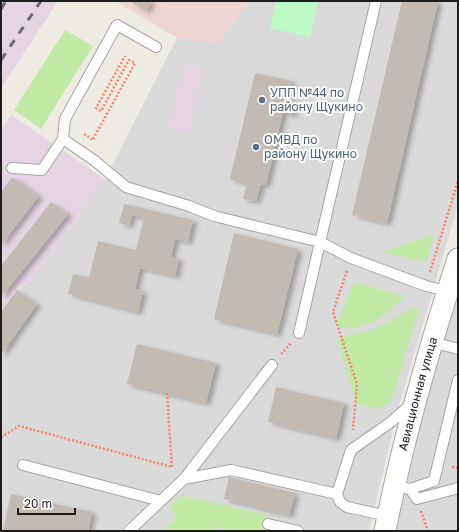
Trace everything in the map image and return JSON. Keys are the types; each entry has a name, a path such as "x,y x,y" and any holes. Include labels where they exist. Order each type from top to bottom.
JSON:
{"street":[{"name":"Авиационная улица","path":"387,523 403,488 416,399 447,291 458,259"}],"lane":[{"path":"299,333 376,1"},
{"path":"12,168 42,170 63,140 65,119 117,25 156,47"},
{"path":"63,140 95,160 126,186 214,216 320,242 351,258 426,286 447,291"},
{"path":"432,342 458,349"},
{"path":"129,531 184,479 272,365"},
{"path":"403,488 434,481 458,380"},
{"path":"387,523 347,507 340,502 337,494 351,450 391,422 416,399"},
{"path":"23,466 161,501"},
{"path":"184,479 230,470 337,494"},
{"path":"403,488 417,500 458,488"},
{"path":"268,524 298,531"}],"path":[{"path":"93,139 135,63 130,60 102,111 96,108 125,56"},
{"path":"426,286 458,181"},
{"path":"351,258 333,312 357,384 351,450"},
{"path":"272,365 299,333"},
{"path":"167,393 172,467"},
{"path":"1,437 19,426 172,467 184,479"},
{"path":"417,500 428,531"}],"shaded area":[{"path":"1,1 58,1 1,88"},
{"path":"115,1 250,1 217,43 177,38"},
{"path":"250,1 458,1 458,205 398,409 369,531 1,531 1,355 37,304 17,290 34,278 105,179 177,38 217,43"},
{"path":"184,62 204,67 189,133 168,128"},
{"path":"11,115 105,179 34,278 17,289 37,304 1,355 1,130"},
{"path":"458,292 458,531 396,531 426,402"}],"green space":[{"path":"276,1 318,1 310,37 270,28"},
{"path":"65,30 93,46 41,129 14,110"},
{"path":"435,234 426,262 381,252"},
{"path":"355,282 405,297 378,320 352,329 335,326"},
{"path":"416,307 419,310 391,402 379,409 356,404 337,337 371,330"},
{"path":"181,496 267,515 262,531 234,531 217,527 216,531 162,531 177,518 169,507"}],"building":[{"path":"129,1 152,1 146,11"},
{"path":"402,1 438,1 387,223 352,215"},
{"name":"ОМВД по району Щукино","path":"255,73 292,81 288,99 296,101 292,115 283,112 266,185 261,184 256,201 243,199 247,183 230,179"},
{"path":"12,177 39,196 1,245 1,192"},
{"path":"51,202 68,214 1,297 1,266"},
{"path":"124,204 193,220 188,242 175,239 171,257 179,259 175,276 140,268 135,289 143,291 138,312 68,294 73,274 89,278 98,241 136,250 144,218 132,215 129,226 119,223"},
{"path":"234,233 298,249 277,334 214,319"},
{"path":"17,290 37,304 1,355 1,312"},
{"path":"137,344 216,363 206,403 127,384"},
{"path":"276,387 344,403 336,438 268,422"},
{"path":"229,477 295,493 289,515 224,499"},
{"path":"11,494 92,512 88,531 3,531"}],"railway":[{"path":"1,9 6,1"},
{"path":"1,60 41,1"}],"place":[{"name":"УПП №44 по району Щукино","path":"262,100"},
{"name":"ОМВД по району Щукино","path":"256,147"}]}
